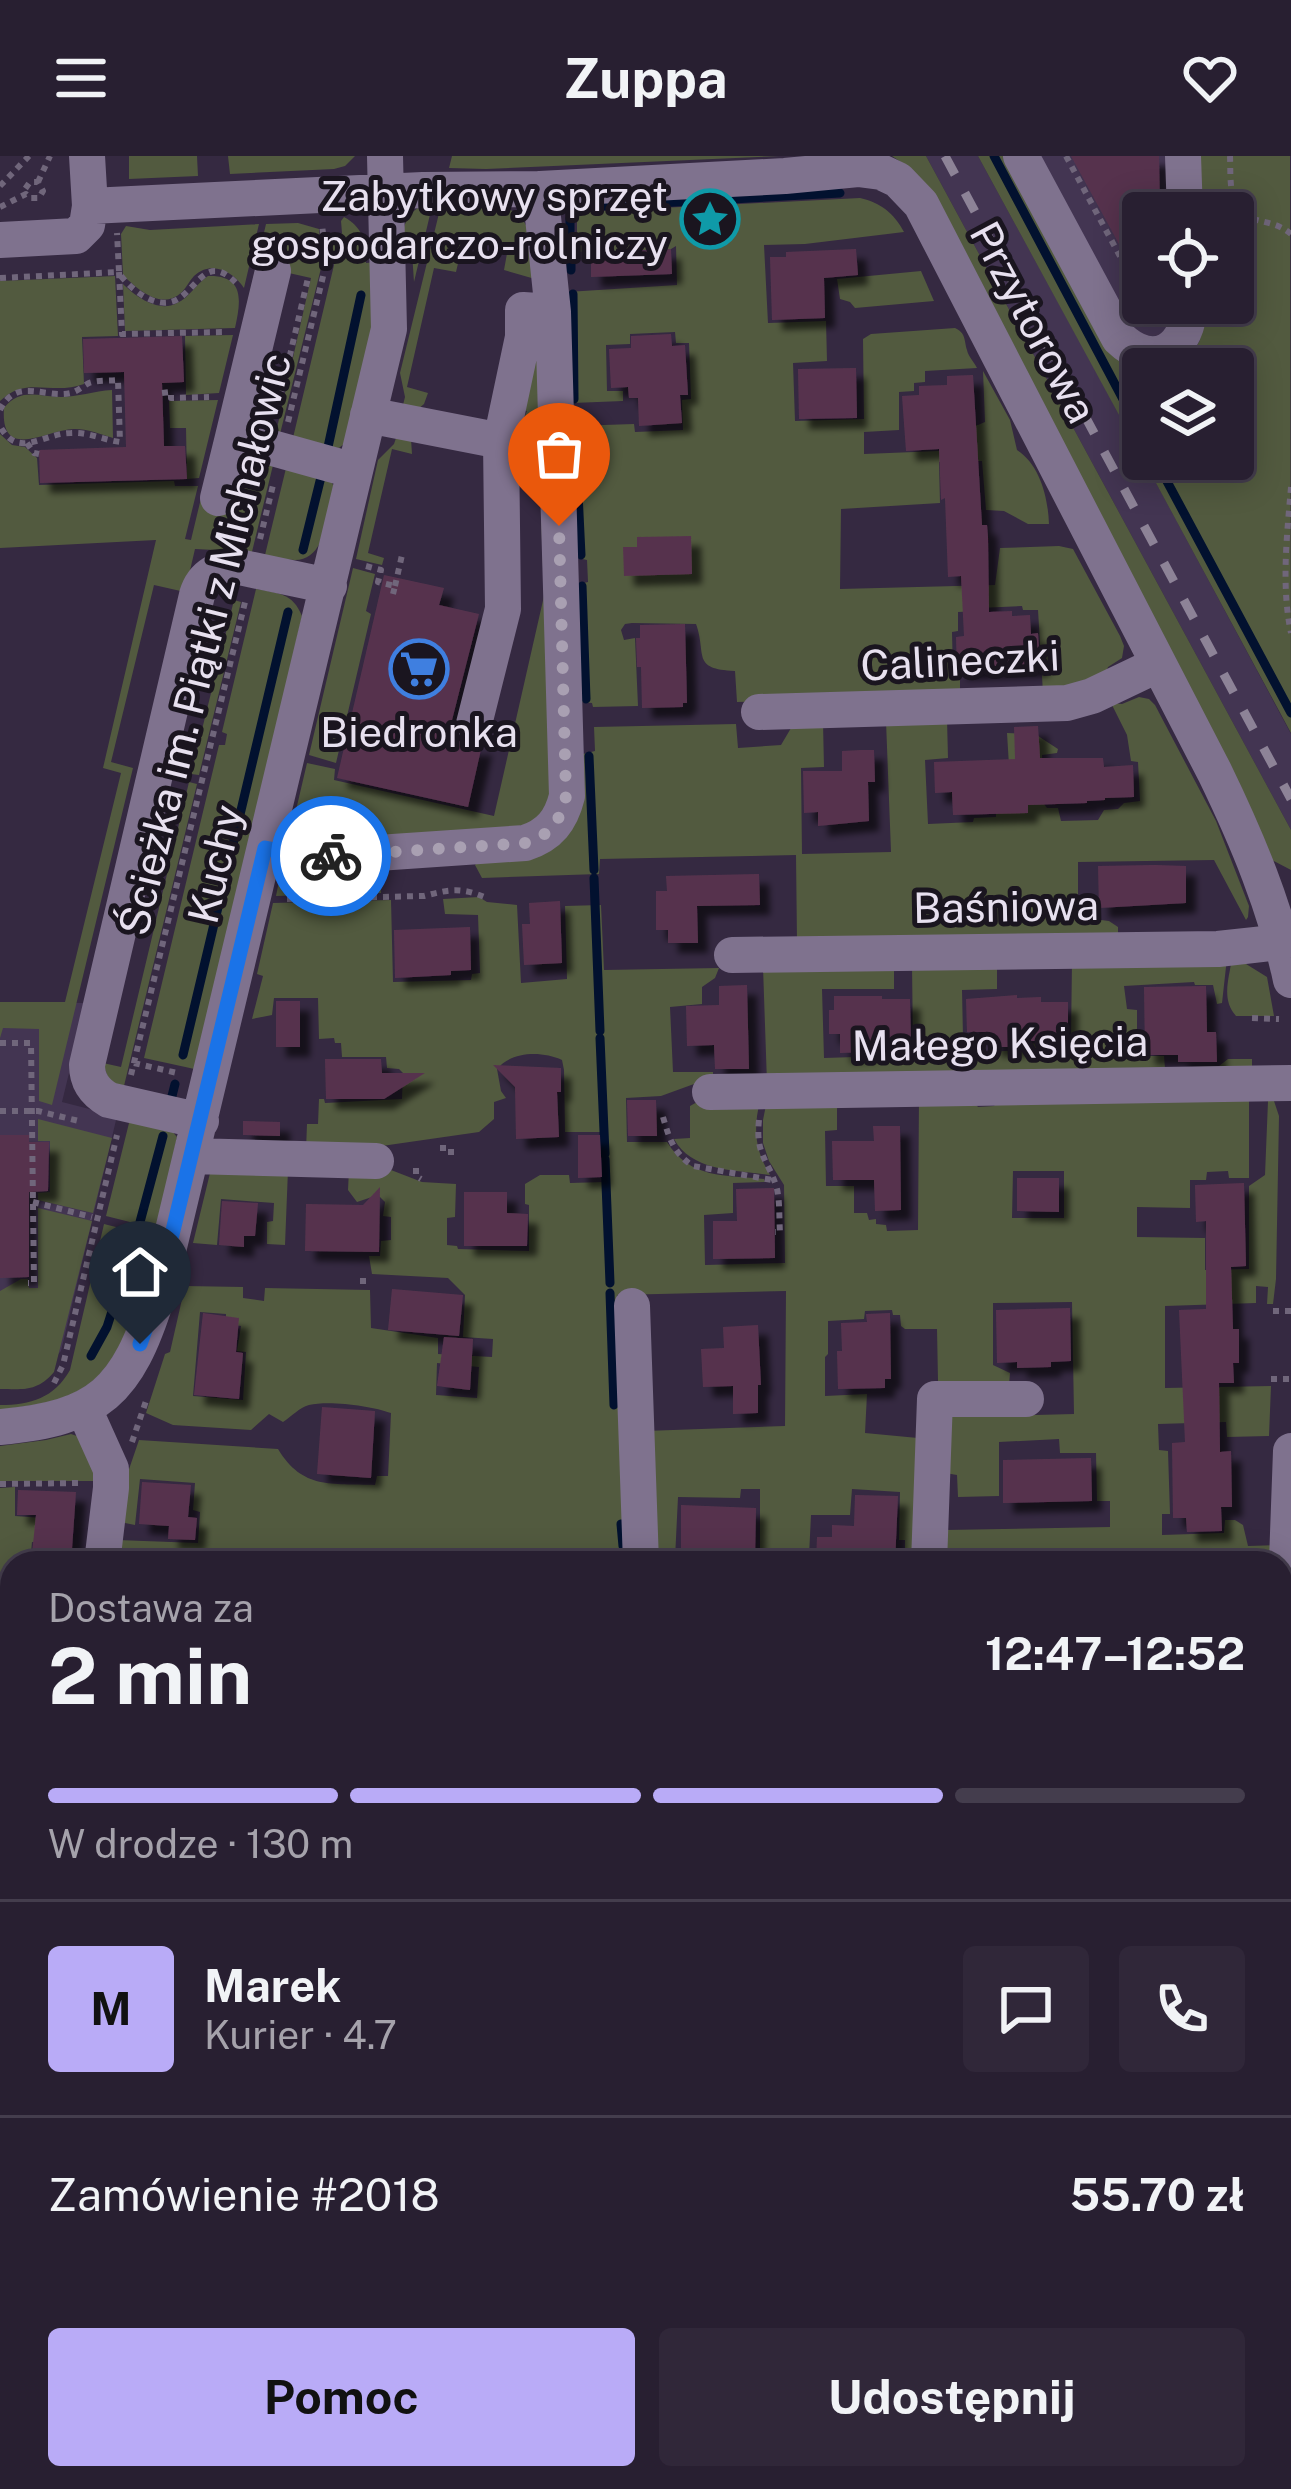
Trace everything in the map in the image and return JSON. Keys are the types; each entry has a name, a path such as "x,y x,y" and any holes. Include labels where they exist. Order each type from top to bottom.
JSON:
{"street":[{"path":"0,240 76,236 88,225 87,156"},
{"path":"1021,156 1119,338 1148,354 1171,350 1188,324"},
{"path":"1183,156 1184,192"},
{"name":"Przytorowa","path":"89,206 386,174 540,189 815,164 881,172 901,182 916,196 1088,522 1157,664 1274,872 1281,942 1291,980"},
{"name":"Kuchy","path":"85,1408 121,1379 157,1297 265,848 339,574 355,471 390,317 386,174"},
{"path":"265,848 319,856 525,843 545,834 563,810 553,312 540,189"},
{"path":"218,498 274,280"},
{"path":"474,724 504,594 501,441 523,337 523,310 553,312"},
{"path":"368,416 501,441"},
{"path":"233,437 355,471"},
{"path":"339,574 234,567 208,576 200,587 86,1065 90,1082 109,1100 196,1139 376,1161"},
{"name":"Calineczki","path":"759,712 1067,703 1157,664"},
{"name":"Baśniowa","path":"732,955 1218,949 1281,942"},
{"name":"Małego Księcia","path":"710,1092 1291,1083"},
{"path":"632,1306 641,1551"},
{"path":"929,1551 935,1399 1026,1399"},
{"path":"0,1427 48,1422 85,1408 111,1469 103,1551"},
{"path":"1287,1551 1291,1451"}],"path":[{"path":"0,186 29,156"},
{"path":"38,182 50,156"},
{"path":"1066,156 1122,259"},
{"path":"1229,156 1234,201 1240,213 1270,221 1291,234"},
{"path":"26,194 33,199 41,196 38,182"},
{"path":"26,194 28,184 38,182"},
{"path":"0,207 26,194"},
{"name":"Ścieżka im. Piątki z Michałowic","path":"127,1091 252,570 275,450 326,264 320,208"},
{"path":"257,337 235,332 122,334 119,272 141,295 160,302 179,298 202,274 274,280 275,450"},
{"path":"0,410 4,400 15,393 68,393 114,376 123,424 120,442 75,432 12,442 0,426"},
{"path":"162,393 171,392 171,398 218,397"},
{"path":"27,443 39,454"},
{"path":"1291,487 1286,543 1291,633"},
{"path":"339,574 381,569 378,582 394,590 402,555"},
{"path":"271,900 424,899 442,890 470,888 488,898"},
{"path":"1252,1018 1280,1018"},
{"path":"0,1043 31,1043 34,1282 28,1283"},
{"path":"134,1063 210,1081"},
{"path":"0,1111 32,1111 94,1124"},
{"path":"761,1113 758,1145 779,1200 780,1232 775,1232"},
{"path":"663,1117 671,1145 693,1166 775,1181"},
{"path":"48,1388 63,1365 118,1130"},
{"path":"442,1145 443,1152 459,1152"},
{"path":"416,1168 416,1176 422,1179"},
{"path":"33,1202 92,1217"},
{"path":"360,1281 371,1281"},
{"path":"1273,1311 1291,1311"},
{"path":"1271,1379 1291,1379"},
{"path":"127,1458 144,1419 147,1395"},
{"path":"0,1484 81,1484"}],"shaded area":[{"path":"926,156 978,156 1122,419 1122,480 1155,480 1291,734 1291,830"},
{"path":"1004,156 1199,156 1200,192 1122,192 1122,324 1201,324 1202,348 1122,348 1122,376"},
{"path":"0,1002 86,1003 62,1102 117,1116 61,1351 25,1389 0,1389"}],"green space":[{"path":"129,156 197,156 198,176 129,179"},
{"path":"228,156 355,156 334,169 230,174"},
{"path":"452,156 779,156 486,169 449,168"},
{"path":"892,156 926,156 1291,830 1291,870 1270,859 911,169"},
{"path":"978,156 1006,156 1114,356 1122,362 1122,420"},
{"path":"1199,156 1290,156 1291,733 1154,480 1254,480 1254,348 1196,348 1200,324 1254,324 1254,192 1200,192"},
{"path":"860,198 886,210 904,232 764,245 768,323 826,321 827,361 793,363 795,421 864,419 863,339 871,334 955,328 963,335 977,368 925,371 925,382 914,383 914,391 899,392 899,430 864,432 864,454 939,451 940,427 985,422 983,371 1010,420 1017,450 1041,482 1049,524 1028,524 1004,511 986,510 982,461 939,462 940,503 841,509 840,589 995,585 1000,548 1073,549 1120,636 1122,658 1108,667 1103,679 1043,693 1038,610 979,608 958,612 958,631 952,632 953,675 960,676 960,696 737,702 735,671 706,663 696,624 632,623 621,630 624,640 635,638 638,706 593,707 582,702 576,585 588,582 587,560 578,558 572,492 585,488 584,467 573,464 573,426 634,424 635,432 683,430 682,400 691,399 689,343 676,343 675,332 630,334 630,344 606,345 607,391 623,391 623,401 573,403 567,292 677,285 676,246 577,252 577,220 582,212"},
{"path":"442,201 491,204 514,212 528,230 535,279 504,270 508,248 464,238 456,272 434,268 407,387 428,393 417,410 403,405 400,373"},
{"path":"433,202 414,282 411,238 402,237 403,230 415,210"},
{"path":"344,217 362,236 366,263 376,262 376,317 345,443 339,448 292,442 334,265 332,242 342,233"},
{"path":"298,223 319,229 322,264 279,438 275,437 311,278 262,267 241,330 266,224"},
{"path":"259,224 244,288 228,273 214,268 194,276 174,297 158,299 123,275 121,234 126,226 150,230"},
{"path":"921,271 934,301 855,308 840,299 837,279"},
{"path":"115,276 118,336 82,337 84,384 20,389 0,401 0,281"},
{"path":"208,276 229,280 238,292 235,328 125,331 123,284 148,302 170,306"},
{"path":"233,335 219,393 186,395 185,336"},
{"path":"539,343 556,791 539,822 450,839 305,839 293,823 307,763 335,769 334,780 494,816 544,596 539,461 524,457 519,440 523,440 525,427 521,425 527,411 523,410"},
{"path":"112,390 113,438 75,429 18,439 5,425 4,408 17,397 67,397"},
{"path":"218,400 199,478 187,479 186,428 170,428 169,401"},
{"path":"224,402 234,483 250,486 254,468 241,465 252,458 274,461 251,556 195,549 185,592 154,585 111,762 133,768 52,1105 39,1101 39,1029 3,1028 0,1038 0,1002 65,1002 121,773 103,768 156,540 0,548 0,434 37,458 39,485 174,481 175,486 198,486 185,539 191,540"},
{"path":"397,435 411,439 412,454 392,449 368,553 384,558 382,565 356,559 378,460"},
{"path":"287,464 331,481 334,487 320,543 306,558 295,560 265,555"},
{"path":"353,568 375,574 366,611 371,614 336,763 309,755"},
{"path":"256,589 289,598 302,616 199,1070 144,1058 219,745 225,745 227,734 222,732"},
{"path":"234,600 241,602 199,775 191,774"},
{"path":"1139,697 1155,705 1216,821 1249,906 1246,920 1214,860 1078,862 1078,917 1109,921 1118,927 1118,939 797,942 796,855 600,859 599,874 482,878 475,865 480,859 525,855 583,754 595,751 594,727 736,724 738,748 781,745 794,723 823,722 824,767 801,768 802,854 891,852 886,721 947,719 948,758 925,760 928,824 996,817 996,799 1011,798 1007,733 1035,734 1058,749 1042,755 1047,808 1058,808 1061,821 1098,820 1104,810 1140,801 1138,762 1131,761 1127,735 1111,703"},
{"path":"189,782 197,784 123,1090 111,1087 103,1063 121,1067"},
{"path":"379,863 381,893 276,896 280,876 296,868"},
{"path":"479,897 517,905 521,983 567,979 565,906 601,905 604,970 719,968 715,978 702,987 702,1004 670,1007 673,1072 713,1072 713,1084 626,1098 627,1142 667,1142 698,1169 764,1179 733,1183 733,1213 704,1215 705,1265 785,1263 784,1185 763,1143 767,1100 837,1099 837,1130 825,1131 826,1186 854,1186 854,1213 867,1213 869,1220 886,1225 887,1231 918,1230 919,1096 969,1096 978,1107 994,1106 1002,1096 1249,1101 1249,1178 1229,1178 1228,1171 1207,1172 1206,1180 1190,1180 1190,1208 1137,1207 1137,1237 1205,1238 1205,1270 1249,1269 1249,1186 1265,1175 1268,1101 1274,1101 1279,1116 1273,1304 1267,1304 1268,1287 1256,1286 1256,1303 1165,1306 1165,1388 1271,1386 1269,1436 1227,1437 1226,1422 1158,1424 1159,1450 1168,1451 1170,1514 1162,1514 1162,1535 1224,1533 1225,1520 1235,1520 1243,1525 1248,1546 1277,1545 1277,1551 940,1551 944,1530 1110,1527 1110,1501 1097,1501 1096,1453 1060,1453 1059,1439 999,1442 999,1496 958,1497 957,1475 945,1473 949,1417 1074,1414 1072,1302 993,1303 993,1365 1010,1373 1009,1385 938,1381 937,1329 905,1329 900,1315 893,1315 892,1310 865,1311 864,1319 828,1321 825,1396 867,1394 865,1433 918,1438 920,1551 905,1551 905,1540 899,1540 900,1492 852,1489 850,1515 811,1515 809,1551 760,1551 760,1489 741,1489 740,1498 678,1497 675,1551 648,1551 645,1431 785,1426 786,1291 617,1295 631,1551 115,1551 117,1540 198,1543 195,1483 140,1479 135,1525 120,1522 126,1478 139,1440 278,1449 298,1472 332,1484 375,1485 377,1476 388,1476 391,1413 383,1410 350,1404 309,1405 283,1422 269,1414 251,1430 173,1425 146,1413 165,1354 170,1352 185,1286 243,1287 243,1298 264,1301 265,1288 370,1290 371,1328 438,1338 438,1354 492,1357 493,1339 463,1337 465,1295 448,1278 372,1274 369,1256 380,1256 381,1241 391,1240 391,1217 383,1216 385,1202 378,1195 357,1202 348,1190 349,1170 391,1170 422,1182 456,1184 455,1217 447,1218 447,1245 458,1249 529,1251 525,1184 540,1175 569,1175 570,1183 604,1182 603,1132 565,1132 562,1060 546,1055 519,1056 497,1069 506,1098 494,1102 494,1119 479,1132 340,1152 306,1150 307,1124 318,1124 319,1099 325,1103 402,1099 403,1073 387,1068 386,1057 342,1057 341,1043 334,1038 319,1039 318,998 274,998 272,1015 252,1019 273,903 391,900 393,982 471,980 472,974 480,973 478,915 445,914 443,899","holes":["1013,1171 1064,1171 1064,1218 1012,1218","200,1312 226,1314 226,1324 241,1326 237,1351 246,1352 243,1400 193,1396","437,1363 479,1367 477,1398 436,1395"]},
{"path":"1227,958 1222,1003 1217,1004 1213,985 1124,986 1127,1009 1137,1010 1137,1056 1164,1056 1165,1068 1252,1059 1252,1070 767,1083 763,967 894,964 894,989 822,989 824,1058 886,1056 887,1048 913,1047 912,964 997,963 997,989 962,990 963,1037 985,1036 986,1052 1023,1050 1024,1044 1071,1038 1072,961"},
{"path":"1232,958 1267,977 1274,1016 1236,1016 1227,996"},
{"path":"699,1101 760,1101 757,1139 770,1175 716,1168 682,1150 674,1139 690,1138 690,1106"},
{"path":"38,1119 112,1138 93,1213 38,1200 38,1193 50,1192 50,1141 38,1141"},
{"path":"130,1119 171,1130 177,1137 158,1229 106,1216"},
{"path":"211,1169 288,1170 285,1245 267,1244 267,1222 273,1221 274,1203 221,1199 217,1245 193,1243"},
{"path":"38,1208 92,1221 54,1372 36,1386 0,1389 0,1291 21,1279 28,1279 29,1288 38,1288"},
{"path":"104,1224 156,1237 138,1302 119,1347 92,1382 74,1393 0,1410 0,1405 32,1401 49,1393 70,1370"},
{"path":"71,1434 80,1437 102,1481 0,1481 0,1446"},
{"path":"15,1487 15,1516 43,1518 68,1544 32,1542 31,1551 0,1551 0,1488"}],"building":[{"path":"1071,156 1159,156 1160,192 1122,192 1122,250"},
{"path":"671,249 672,274 591,277 591,253"},
{"path":"856,249 858,275 824,278 825,318 772,320 770,257"},
{"path":"671,334 672,346 685,345 688,395 680,395 682,423 639,426 638,398 629,398 628,387 611,388 609,349 631,348 631,336"},
{"path":"182,336 184,382 162,383 164,446 185,446 187,479 40,483 39,450 126,447 124,372 84,373 83,339"},
{"path":"856,368 857,418 799,419 798,369"},
{"path":"973,375 982,525 987,525 988,537 989,612 1030,615 1031,634 1038,633 1040,667 957,670 956,637 964,636 961,576 948,577 939,449 906,451 902,396 919,395 919,386 947,385 947,376"},
{"path":"691,536 692,574 624,576 623,547 637,547 637,537"},
{"name":"Biedronka","path":"384,575 444,588 439,605 479,614 452,720 459,741 482,745 468,807 337,778"},
{"path":"685,624 687,703 642,708 636,638 640,638 640,625"},
{"path":"1038,726 1040,758 1103,758 1104,767 1133,765 1134,797 1028,805 1028,813 953,815 952,792 935,793 934,762 1015,759 1014,727"},
{"path":"874,750 875,782 868,782 869,821 818,826 818,812 804,813 803,771 842,771 842,751"},
{"path":"1098,866 1186,866 1186,903 1099,908"},
{"path":"759,874 760,905 697,906 698,943 668,943 668,930 656,930 656,891 667,891 666,876"},
{"path":"560,901 562,963 524,965 522,924 530,924 529,903"},
{"path":"470,927 471,970 395,978 394,930"},
{"path":"747,985 749,1069 715,1069 714,1045 687,1046 686,1006 719,1005 719,986"},
{"path":"1206,986 1207,1032 1216,1032 1217,1062 1178,1062 1178,1055 1145,1055 1144,987"},
{"path":"834,996 910,999 911,1044 840,1053 840,1034 829,1034"},
{"path":"1041,997 1041,1002 1068,1002 1068,1035 1018,1041 1018,1047 991,1047 990,1032 967,1032 966,999"},
{"path":"276,1001 300,1001 300,1047 276,1047"},
{"path":"325,1059 381,1059 382,1073 425,1073 384,1099 326,1099"},
{"path":"493,1065 561,1068 559,1137 516,1139 515,1087"},
{"path":"627,1100 656,1100 657,1136 628,1136"},
{"path":"243,1121 280,1122 280,1136 243,1135"},
{"path":"873,1126 900,1126 901,1210 875,1211 874,1180 833,1180 832,1141 874,1141"},
{"path":"0,1135 29,1135 29,1142 49,1142 48,1191 29,1192 29,1277 0,1278"},
{"path":"578,1135 600,1135 602,1177 578,1178"},
{"path":"1017,1178 1059,1178 1059,1212 1017,1211"},
{"path":"1244,1183 1246,1266 1231,1267 1239,1363 1233,1363 1234,1383 1219,1383 1220,1452 1231,1451 1232,1507 1221,1507 1222,1531 1187,1532 1186,1518 1173,1518 1172,1443 1185,1442 1179,1310 1206,1309 1206,1221 1196,1222 1195,1185"},
{"path":"380,1187 379,1252 305,1251 306,1204 363,1205"},
{"path":"774,1188 775,1258 713,1259 713,1221 737,1221 736,1189"},
{"path":"464,1192 507,1192 507,1213 528,1214 527,1246 464,1246"},
{"path":"222,1201 258,1203 255,1236 244,1236 244,1247 219,1245"},
{"path":"392,1289 463,1295 459,1336 388,1330"},
{"path":"1070,1308 1071,1361 1017,1368 1017,1362 997,1363 996,1310"},
{"path":"203,1313 239,1318 236,1352 243,1353 239,1399 194,1395"},
{"path":"890,1313 891,1379 885,1379 885,1388 838,1389 841,1323 867,1322 866,1314"},
{"path":"758,1325 758,1413 733,1414 733,1386 703,1387 701,1349 724,1348 723,1327"},
{"path":"444,1337 473,1339 470,1390 437,1386"},
{"path":"322,1407 375,1411 371,1478 317,1474"},
{"path":"1091,1458 1092,1501 1003,1503 1003,1460"},
{"path":"142,1482 191,1485 188,1517 197,1518 195,1540 168,1539 169,1526 139,1524"},
{"path":"18,1490 76,1492 72,1551 32,1551 36,1515 17,1515"},
{"path":"855,1495 898,1496 896,1551 816,1551 817,1537 832,1537 832,1525 854,1526"},
{"path":"681,1505 756,1508 755,1551 681,1551"}],"waterway":[{"path":"994,156 1122,397"},
{"path":"583,207 840,193"},
{"path":"570,219 570,231"},
{"path":"571,253 571,270"},
{"path":"573,294 574,399"},
{"path":"328,447 361,295"},
{"path":"576,430 577,461"},
{"path":"303,550 321,477"},
{"path":"1166,480 1291,713"},
{"path":"578,493 581,555"},
{"path":"582,586 586,699"},
{"path":"183,1055 288,612"},
{"path":"589,756 594,870"},
{"path":"594,878 600,1031"},
{"path":"600,1038 605,1154"},
{"path":"172,1096 175,1084"},
{"path":"140,1222 163,1136"},
{"path":"605,1159 610,1283"},
{"path":"91,1356 107,1327 137,1233"},
{"path":"610,1293 614,1405"},
{"path":"621,1524 623,1546"}],"railway":[{"path":"945,156 1291,799"}],"way so far":[{"path":"331,856 525,843 545,834 559,819 566,796 559,526"}],"place":[{"name":"Zabytkowy sprzęt gospodarczo-rolniczy","path":"710,219"},
{"name":"Biedronka","path":"419,669"}],"route":[{"path":"140,1344 157,1297 265,848 331,856"}]}
